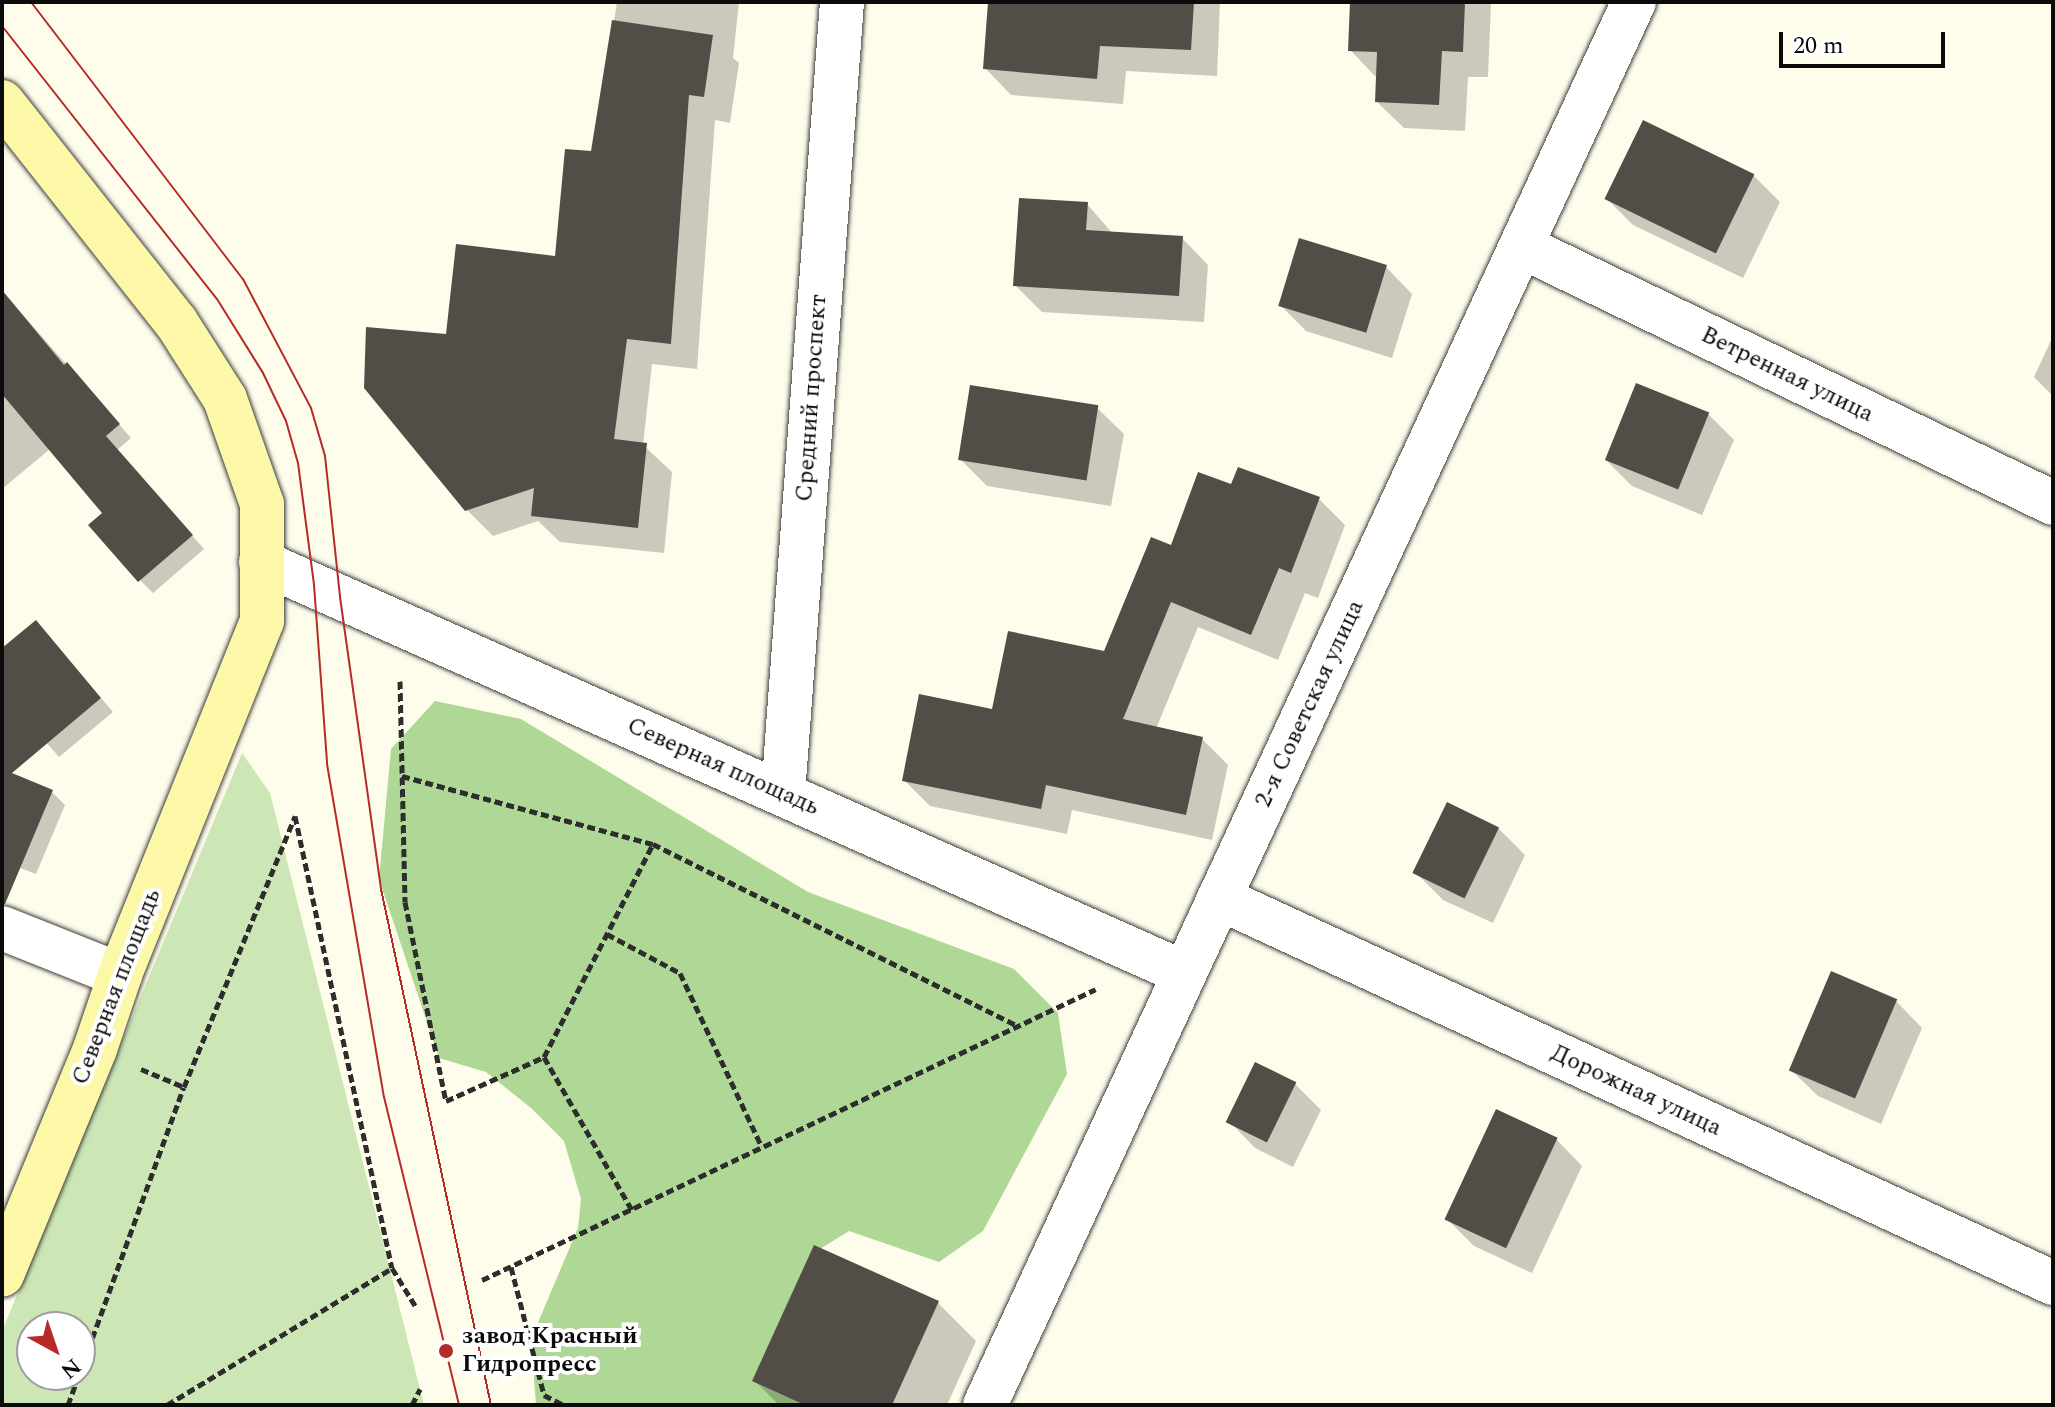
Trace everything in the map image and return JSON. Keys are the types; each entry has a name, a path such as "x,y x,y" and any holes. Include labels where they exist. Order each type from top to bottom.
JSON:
{"main road":[{"name":"Северная площадь","path":"2,102 176,322 225,399 262,504 262,621 120,975 95,1049 2,1275"}],"street":[{"name":"Средний проспект","path":"783,794 842,2"},
{"name":"2-я Советская улица","path":"985,1405 1170,967 1219,898 1634,2"},
{"name":"Ветренная улица","path":"1521,246 2053,503"},
{"name":"Северная площадь","path":"261,562 1170,967"},
{"name":"Дорожная улица","path":"1219,898 2053,1283"},
{"path":"2,928 120,975"}],"path":[{"path":"399,623 405,902 446,1101 544,1057 653,844"},
{"path":"402,776 653,844 1018,1026"},
{"path":"96,1327 184,1087 295,816 392,1268 416,1307"},
{"path":"607,934 680,973 762,1147"},
{"path":"482,1280 1018,1026 1170,967"},
{"path":"544,1057 632,1210"},
{"path":"511,1267 544,1395 564,1405"},
{"path":"167,1405 392,1268"},
{"path":"412,1405 420,1389"}],"green space":[{"path":"435,701 521,719 808,892 1014,969 1058,1013 1067,1074 983,1231 939,1262 849,1231 820,1249 799,1321 803,1405 536,1405 531,1339 578,1228 581,1199 564,1141 531,1108 486,1072 439,1058 379,879 391,749"},
{"path":"242,753 270,793 424,1405 2,1405 2,1331"}],"building":[{"path":"988,2 1194,2 1191,50 1100,46 1097,79 983,69"},
{"path":"1350,2 1465,2 1463,52 1442,51 1439,105 1375,102 1377,52 1348,51"},
{"path":"612,20 713,35 704,97 689,95 671,344 627,339 614,439 647,443 638,528 531,516 534,488 465,511 364,388 366,327 446,334 456,244 555,256 565,149 591,151"},
{"path":"1643,120 1754,174 1716,253 1604,199"},
{"path":"1019,198 1088,202 1086,230 1183,236 1179,296 1013,286"},
{"path":"1299,238 1387,265 1366,333 1278,306"},
{"path":"2,290 64,365 67,362 120,424 106,436 193,535 138,582 88,525 102,513 2,394"},
{"path":"1636,383 1709,413 1678,490 1605,460"},
{"path":"970,385 1098,405 1087,480 958,460"},
{"path":"1238,467 1320,497 1291,573 1279,568 1251,635 1171,602 1123,719 1203,737 1186,815 1046,785 1041,809 902,781 919,694 992,709 1008,631 1104,651 1151,537 1171,545 1198,472 1231,484"},
{"path":"36,620 101,698 12,773 53,790 5,904 2,904 2,648"},
{"path":"1447,802 1499,827 1464,898 1412,873"},
{"path":"1831,971 1897,999 1855,1099 1789,1070"},
{"path":"1255,1062 1296,1082 1267,1142 1226,1122"},
{"path":"1496,1109 1558,1138 1506,1248 1444,1220"},
{"path":"814,1245 939,1301 892,1405 805,1405 752,1381"}],"tram line":[{"path":"31,2 243,279 311,408 325,456 340,597 381,889 491,1405"},
{"path":"2,26 217,299 263,373 286,421 298,463 314,585 327,764 384,1097 459,1405"}],"place":[{"name":"завод Красный Гидропресс","path":"446,1351"}]}
